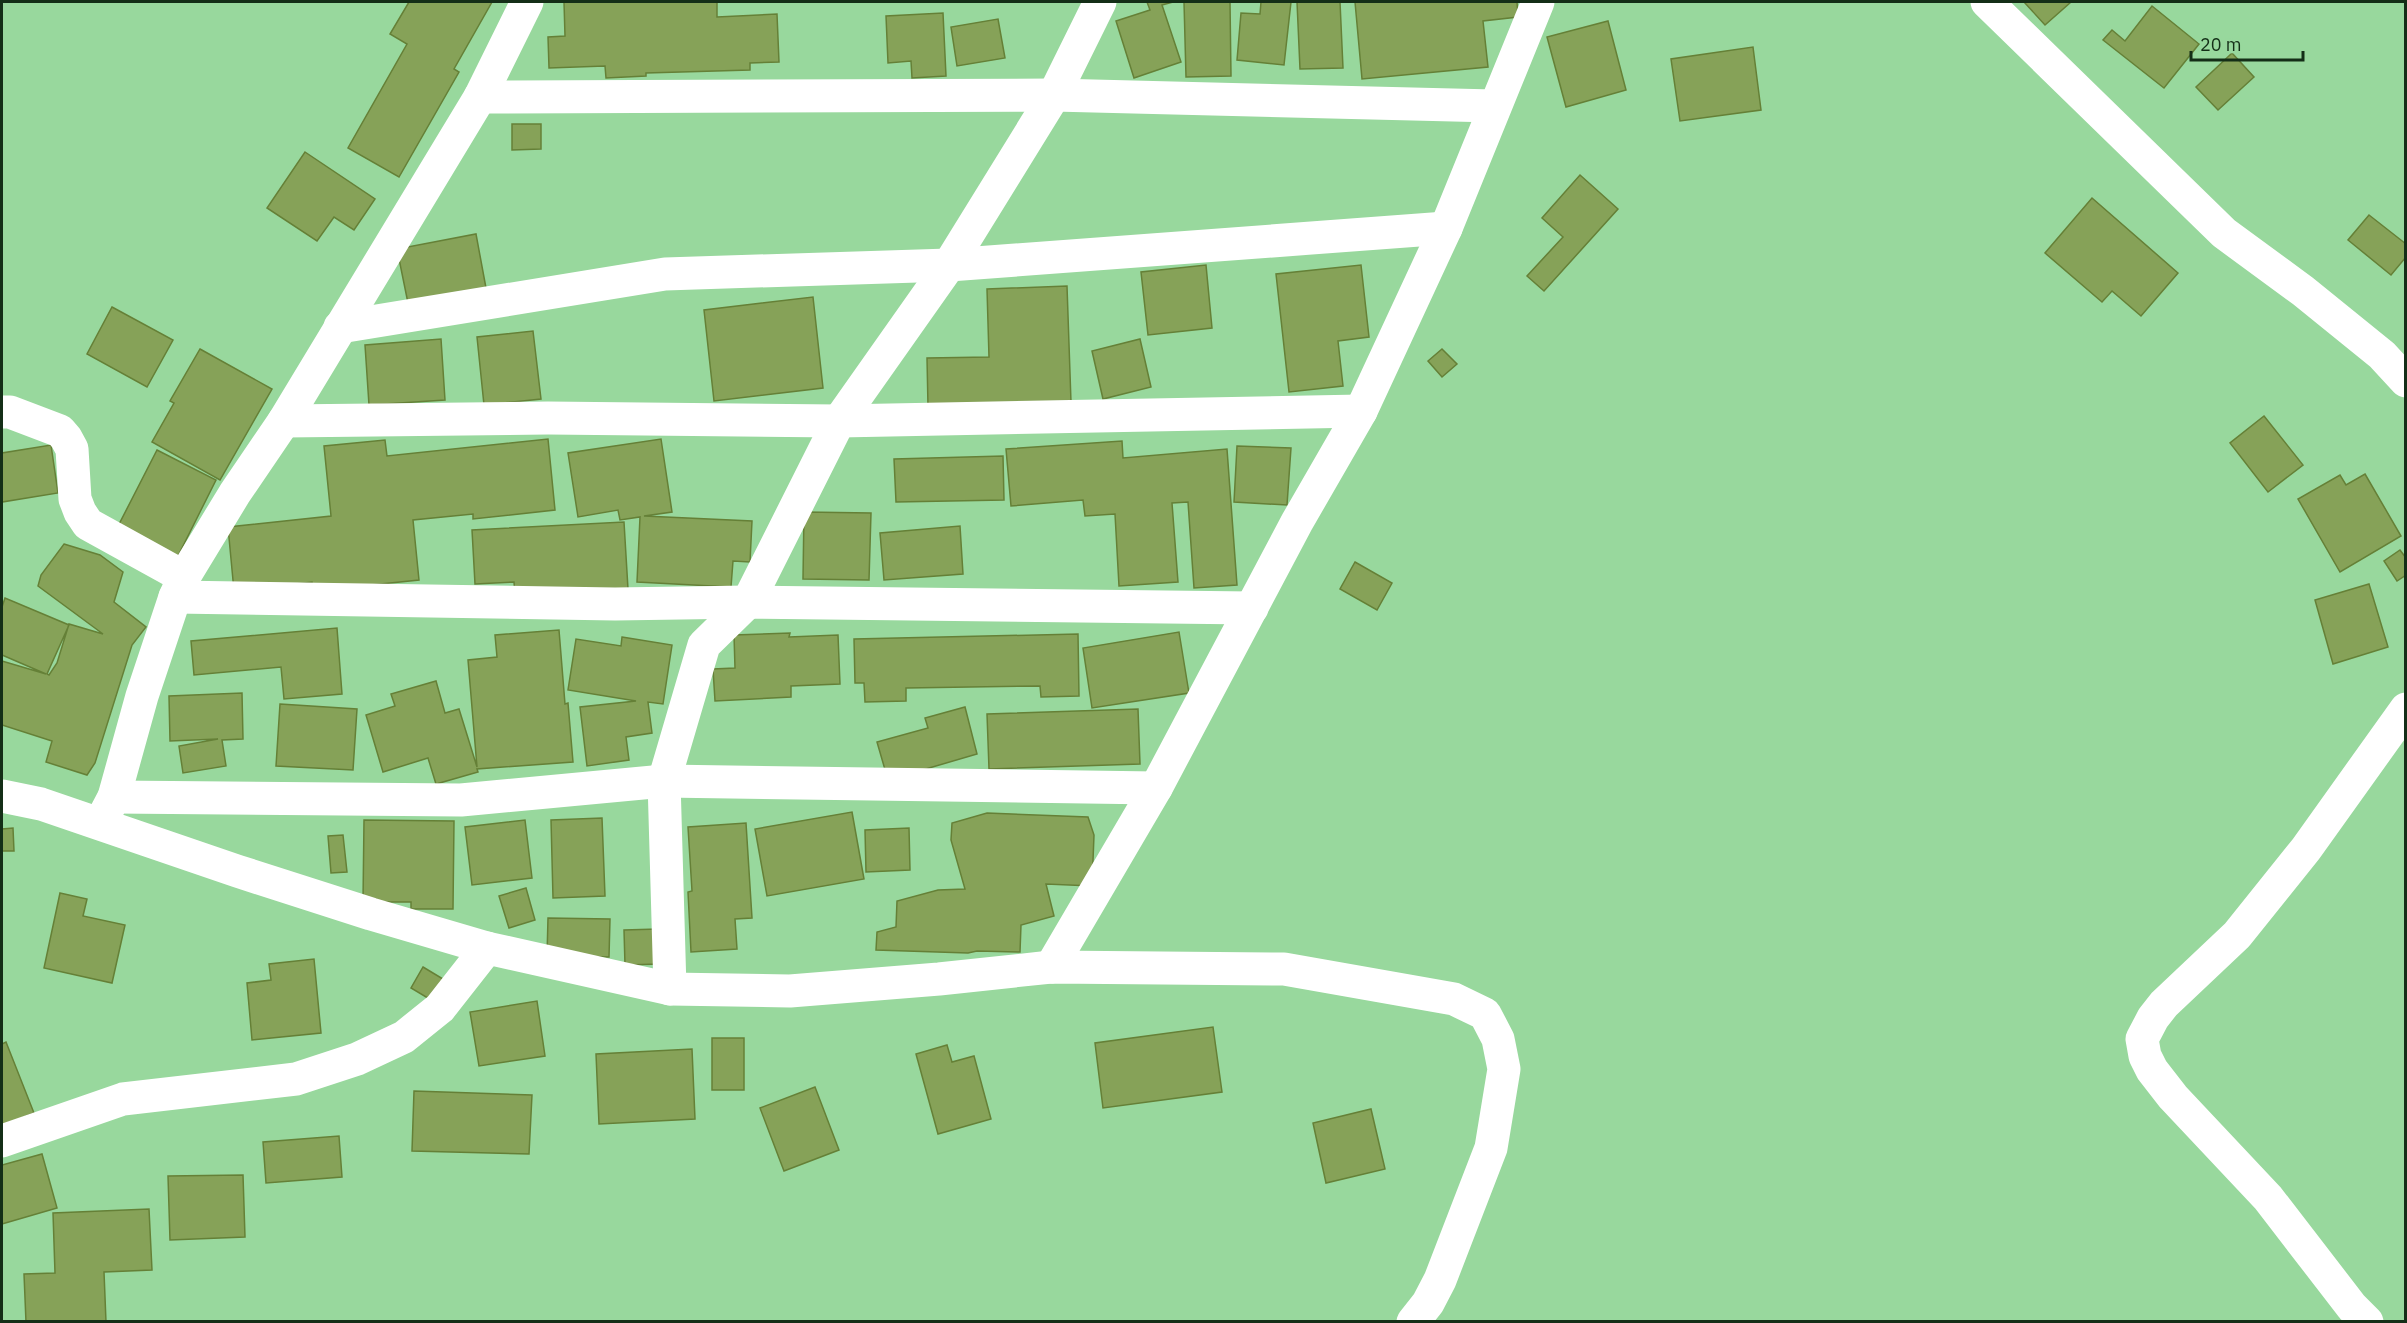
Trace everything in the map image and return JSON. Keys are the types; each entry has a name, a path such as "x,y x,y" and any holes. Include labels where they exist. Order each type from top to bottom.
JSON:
{"street":[{"path":"107,810 179,587 235,493 285,421 480,97 527,2"},
{"path":"670,989 664,781 704,645 748,602 839,421 949,265 1054,95 1100,2"},
{"path":"1051,967 1156,788 1298,522 1361,411 1446,228 1494,106 1518,56 1538,2"},
{"path":"1987,2 2224,233 2312,298 2382,355 2406,381"},
{"path":"480,97 1054,95 1494,106"},
{"path":"340,327 665,274 949,265 1446,228"},
{"path":"285,421 548,418 839,421 1361,411"},
{"path":"2,412 10,412 60,431 72,449 75,499 88,524 179,587 615,604 748,602 1252,608"},
{"path":"2367,1322 2352,1307 2268,1198 2173,1097 2152,1070 2145,1056 2142,1039 2153,1018 2164,1004 2237,935 2306,849 2406,710"},
{"path":"2,796 40,804 107,810 461,800 664,781 1156,788"},
{"path":"107,810 292,889 487,948 670,989 790,991 1051,967 1284,969 1454,999 1485,1014 1498,1039 1504,1069 1491,1148 1440,1280 1428,1303 1413,1322"},
{"path":"2,1141 123,1100 296,1078 357,1059 404,1037 424,1023 440,1008 487,948"}],"building":[{"path":"409,2 492,2 454,69 459,72 399,177 348,148 407,44 390,34"},
{"path":"564,2 717,2 717,17 777,14 779,62 750,63 750,70 646,73 646,76 606,78 605,66 549,68 548,37 565,36"},
{"path":"1147,2 1173,2 1162,5 1181,62 1134,78 1116,21 1150,10"},
{"path":"1184,2 1230,2 1231,76 1186,77"},
{"path":"1261,2 1291,2 1284,65 1237,60 1241,13 1260,14"},
{"path":"1297,2 1340,2 1343,68 1300,69"},
{"path":"1355,2 1517,2 1518,17 1483,21 1488,67 1362,79"},
{"path":"2024,2 2071,2 2045,25"},
{"path":"2152,6 2199,44 2164,88 2103,40 2112,30 2125,41"},
{"path":"943,13 946,76 912,78 911,61 888,63 886,16"},
{"path":"998,19 1005,58 957,66 951,27"},
{"path":"1608,21 1626,90 1566,107 1547,37"},
{"path":"1753,47 1761,110 1680,121 1671,59"},
{"path":"2232,53 2254,77 2218,110 2196,87"},
{"path":"512,124 541,124 541,149 512,150"},
{"path":"305,152 375,199 354,230 334,217 317,241 267,208"},
{"path":"1580,175 1618,209 1544,291 1527,276 1563,237 1542,218"},
{"path":"2092,198 2178,273 2141,316 2112,291 2102,302 2045,253"},
{"path":"2369,215 2406,244 2406,257 2391,275 2348,240"},
{"path":"476,234 486,288 408,303 397,249"},
{"path":"1206,265 1212,328 1148,335 1141,272"},
{"path":"1361,265 1369,337 1338,341 1343,386 1289,392 1276,274"},
{"path":"1067,286 1071,402 928,407 927,358 989,357 987,289"},
{"path":"813,297 823,388 714,401 704,310"},
{"path":"112,307 173,340 147,387 87,354"},
{"path":"533,331 541,399 484,405 477,337"},
{"path":"441,339 445,400 369,405 365,345"},
{"path":"1140,339 1151,387 1103,399 1092,351"},
{"path":"200,349 272,389 220,480 152,442 174,403 170,401"},
{"path":"1442,349 1457,364 1442,377 1428,361"},
{"path":"2264,416 2303,465 2268,492 2230,443"},
{"path":"548,439 555,510 473,519 473,514 413,520 419,580 313,591 312,582 234,591 228,527 331,516 324,446 385,440 387,456"},
{"path":"661,439 672,512 644,516 752,521 750,562 733,561 731,587 637,582 640,517 620,520 618,510 578,517 568,453"},
{"path":"1122,441 1123,458 1227,449 1237,585 1194,588 1188,502 1172,503 1178,582 1119,586 1115,514 1085,516 1083,500 1011,506 1006,449"},
{"path":"51,445 58,493 2,502 2,453"},
{"path":"1237,446 1291,448 1287,505 1234,502"},
{"path":"157,450 216,480 174,564 114,534"},
{"path":"1003,456 1004,500 896,502 894,459"},
{"path":"2365,474 2401,536 2340,572 2298,499 2340,475 2346,485"},
{"path":"804,512 871,513 869,580 803,579"},
{"path":"624,522 628,589 515,595 514,582 475,584 472,530"},
{"path":"960,526 963,574 884,580 880,533"},
{"path":"64,544 100,555 123,572 114,602 146,627 132,645 95,763 87,775 46,762 52,741 2,725 2,661 46,674 2,655 2,607 5,598 69,625 103,634 38,586 41,575","holes":["68,627 57,663 49,675 47,674"]},
{"path":"2400,550 2406,558 2406,575 2397,581 2384,561"},
{"path":"1355,562 1392,583 1377,610 1340,589"},
{"path":"2369,584 2388,647 2333,664 2315,600"},
{"path":"337,628 342,694 284,699 281,667 194,675 191,641"},
{"path":"559,630 565,704 568,703 573,762 477,769 478,772 436,784 428,758 383,772 366,715 395,706 391,694 436,681 445,713 459,709 477,767 468,660 497,657 495,635"},
{"path":"1179,632 1189,693 1092,708 1083,648"},
{"path":"790,633 789,637 838,635 840,684 791,686 791,697 715,701 713,669 735,668 734,635"},
{"path":"1078,634 1079,696 1041,697 1040,686 906,688 906,701 865,702 864,683 855,683 854,639"},
{"path":"622,637 672,645 663,704 648,702 652,733 626,737 629,760 587,766 580,707 636,701 568,690 576,639 621,646"},
{"path":"242,693 243,739 222,740 226,766 183,773 179,746 218,739 170,741 169,696"},
{"path":"280,704 357,709 353,770 276,766"},
{"path":"965,707 977,754 888,780 877,742 928,728 925,718"},
{"path":"1138,709 1140,764 989,769 987,714"},
{"path":"852,812 864,879 767,896 755,829"},
{"path":"987,813 1088,817 1094,835 1092,886 1046,884 1054,916 1021,925 1020,952 876,950 877,932 896,927 897,901 938,890 965,889 951,840 952,823"},
{"path":"602,818 605,896 553,898 551,820"},
{"path":"364,820 454,821 453,909 411,909 411,902 363,902"},
{"path":"525,820 532,878 472,885 465,827"},
{"path":"746,823 752,918 735,919 737,949 691,952 688,892 692,891 688,827"},
{"path":"13,828 14,851 2,851 2,829"},
{"path":"909,828 910,870 866,872 865,830"},
{"path":"343,835 347,872 331,873 328,836"},
{"path":"526,888 535,920 509,928 499,896"},
{"path":"60,893 87,899 83,916 125,925 112,983 44,968"},
{"path":"548,918 610,919 609,957 547,956"},
{"path":"658,929 659,964 625,965 624,930"},
{"path":"314,959 321,1033 252,1040 247,983 271,980 269,964"},
{"path":"423,967 453,985 441,1006 411,988"},
{"path":"537,1001 545,1056 479,1066 470,1012"},
{"path":"1213,1027 1222,1092 1103,1108 1095,1043"},
{"path":"712,1038 744,1038 744,1090 712,1090"},
{"path":"6,1042 34,1113 2,1126 2,1044"},
{"path":"947,1045 952,1062 974,1056 991,1119 938,1134 916,1054"},
{"path":"692,1049 695,1119 599,1124 596,1054"},
{"path":"815,1087 839,1150 784,1171 760,1108"},
{"path":"414,1091 532,1095 529,1154 412,1151"},
{"path":"1371,1109 1385,1169 1326,1183 1313,1123"},
{"path":"339,1136 342,1177 266,1183 263,1142"},
{"path":"42,1154 57,1208 2,1224 2,1165"},
{"path":"243,1175 245,1237 170,1240 168,1176"},
{"path":"149,1209 152,1270 104,1272 106,1322 26,1322 24,1274 55,1273 53,1213"}]}
